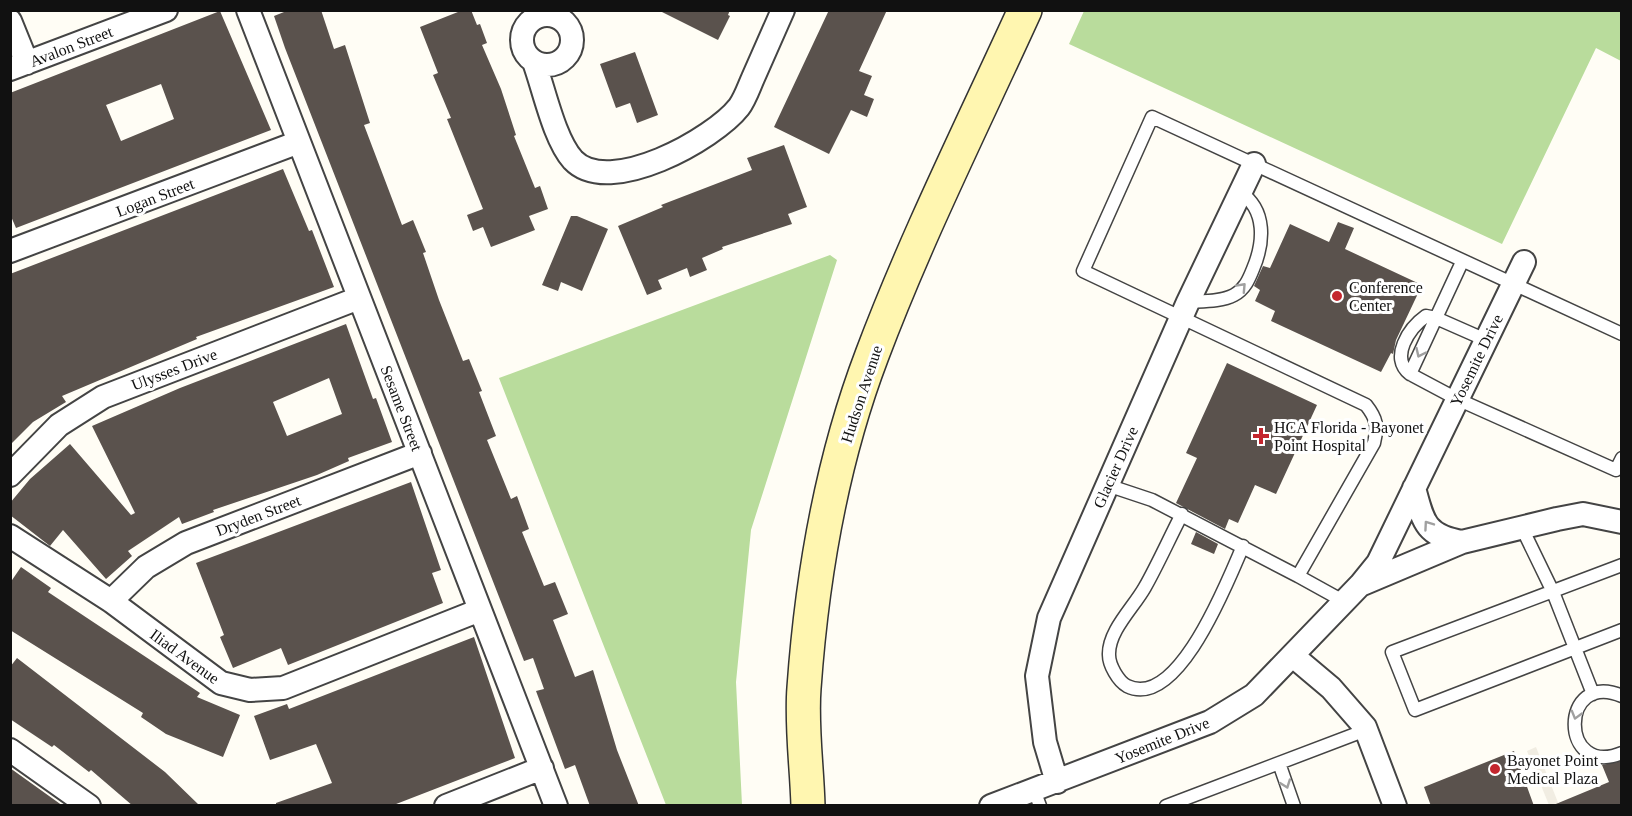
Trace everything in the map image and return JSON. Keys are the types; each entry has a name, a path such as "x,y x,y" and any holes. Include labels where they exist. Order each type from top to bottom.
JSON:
{"street":[{"name":"Avalon Street","path":"19,66 166,10"},
{"name":"Sesame Street","path":"248,10 556,806"},
{"path":"534,62 562,140 573,160 585,168 604,174 614,174 681,150 714,132 740,105 783,10"},
{"name":"Hudson Avenue","path":"808,806 804,690 814,593 841,456 871,356 1025,10"},
{"path":"10,21 19,66"},
{"name":"Logan Street","path":"10,251 299,142"},
{"name":"Glacier Drive","path":"1057,782 1046,742 1037,676 1049,618 1184,309 1254,164"},
{"name":"Yosemite Drive","path":"991,806 1037,798 1057,782 1209,722 1254,695 1345,603 1378,563 1524,262"},
{"name":"Ulysses Drive","path":"10,475 59,425 103,397 359,297"},
{"name":"Dryden Street","path":"111,601 146,567 186,543 420,453"},
{"path":"1414,488 1422,518 1435,536 1462,542"},
{"name":"Yosemite Drive","path":"1360,585 1462,542 1583,514 1622,522"},
{"name":"Iliad Avenue","path":"10,536 111,601 221,683 250,690 283,688 480,610"},
{"path":"1293,656 1331,688 1366,730 1395,806"},
{"path":"10,750 89,806"},
{"path":"446,806 542,768"}],"lane":[{"path":"1298,576 1374,443 1378,428 1376,417 1366,405 1184,309 1083,271 1152,117 1622,334"},
{"path":"1184,309 1233,296 1247,283 1263,241 1257,212 1249,198 1240,192"},
{"path":"1462,262 1410,374 1457,399 1616,470 1622,458"},
{"path":"1436,318 1486,340"},
{"path":"1107,485 1152,500 1182,514 1345,603"},
{"path":"1182,514 1144,589 1112,641 1109,655 1114,670 1125,685 1138,689 1154,685 1172,674 1186,658 1206,625 1243,546"},
{"path":"1522,528 1553,592 1593,694"},
{"path":"1622,565 1392,652 1414,710 1622,630"},
{"path":"1622,696 1603,691 1593,694 1577,708 1573,728 1576,738 1591,754 1602,758 1622,753"},
{"path":"1166,806 1366,730"},
{"path":"1279,763 1294,806"}],"green space":[{"path":"1084,11 1621,11 1621,61 1596,48 1502,244 1069,44"},
{"path":"830,255 837,260 751,530 736,682 742,805 666,805 499,378"}],"shaded area":[{"path":"1536,747 1559,805 1549,805 1527,751"}],"building":[{"path":"289,10 321,10 334,49 345,45 370,123 364,125 402,225 413,220 426,252 423,253 439,300 463,361 469,359 482,391 479,392 496,436 487,440 511,499 517,496 529,529 522,532 544,586 555,582 568,614 553,620 575,677 593,670 617,750 639,806 590,806 575,765 565,769 536,691 544,689 533,658 524,661 285,48 274,16"},
{"path":"463,10 471,10 477,25 480,24 487,43 482,45 501,89 516,135 514,136 535,188 540,186 548,209 529,216 535,230 491,247 483,227 473,231 467,215 483,209 447,119 451,118 433,75 438,73 420,27"},
{"path":"658,10 730,10 728,15 730,16 718,40"},
{"path":"829,10 887,10 859,71 872,76 864,95 874,99 867,117 851,110 829,154 774,127"},
{"path":"220,11 271,130 16,228 10,214 10,93","holes":["161,84 174,119 121,141 106,105"]},
{"path":"635,52 658,115 637,123 630,103 616,108 600,64"},
{"path":"784,145 807,207 788,214 792,224 722,247 723,249 702,258 707,270 690,277 687,268 658,280 662,289 647,295 618,226 663,207 661,205 752,170 747,158"},
{"path":"283,169 309,231 312,230 334,287 196,337 197,339 62,396 66,402 33,422 10,445 10,274"},
{"path":"571,216 577,216 608,229 582,291 561,282 558,291 542,285"},
{"name":"Conference Center","path":"1338,222 1354,228 1345,249 1422,285 1396,340 1393,354 1391,353 1381,372 1271,321 1275,311 1255,301 1260,290 1254,286 1263,266 1270,268 1290,224 1329,242"},
{"path":"346,324 373,399 376,398 392,442 348,458 349,461 317,475 213,510 214,512 182,524 179,517 128,551 132,556 106,579 63,530 50,546 10,515 10,503 30,479 70,444 131,515 135,513 92,426 180,388","holes":["329,378 342,414 287,436 273,402"]},
{"path":"1227,363 1317,405 1276,494 1255,485 1238,523 1229,519 1225,529 1176,503 1197,458 1186,453"},
{"path":"411,482 441,570 432,573 443,603 288,665 281,648 233,668 220,637 224,635 196,563"},
{"path":"1196,532 1218,544 1214,554 1191,544"},
{"path":"21,567 51,588 48,592 200,693 197,697 240,715 223,757 166,734 141,717 143,713 10,630 10,583"},
{"path":"474,637 515,758 391,806 276,806 276,803 332,783 316,744 270,760 254,716 287,704 289,709"},
{"path":"17,658 165,772 200,806 133,806 91,770 89,772 54,745 52,747 10,719 10,667"},
{"name":"Bayonet Point Medical Plaza","path":"1514,751 1534,806 1431,806 1424,787"},
{"path":"1622,761 1622,806 1551,806 1609,782 1602,765"},
{"path":"10,768 63,806 10,806"}],"place":[{"name":"Conference Center","path":"1337,296"},
{"name":"HCA Florida - Bayonet Point Hospital","path":"1261,436"},
{"name":"Bayonet Point Medical Plaza","path":"1495,769"}]}
